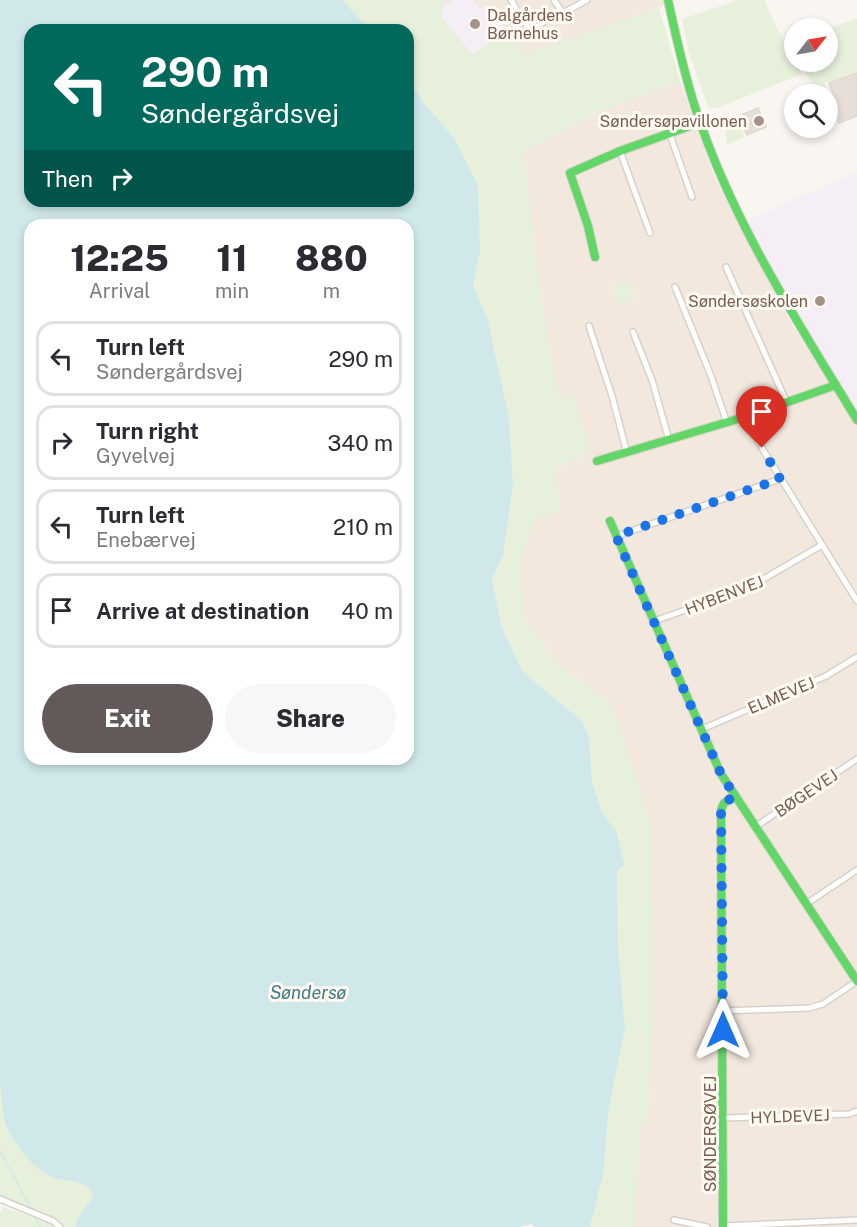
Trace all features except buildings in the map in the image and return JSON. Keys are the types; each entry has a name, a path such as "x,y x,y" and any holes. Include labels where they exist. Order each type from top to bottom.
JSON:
{"street":[{"path":"511,0 530,31 587,0"},
{"path":"554,0 563,14"},
{"path":"668,0 687,79 724,182 789,309 857,420"},
{"path":"595,257 588,226 570,173 620,151 701,122"},
{"path":"669,132 692,197"},
{"path":"620,151 650,233"},
{"path":"726,267 787,403"},
{"path":"675,287 711,376 727,423"},
{"path":"589,326 612,396 627,453"},
{"path":"633,332 652,380 669,441"},
{"path":"597,461 727,423 836,385"},
{"path":"748,416 760,446 857,601"},
{"path":"616,536 780,479"},
{"path":"610,521 721,774 857,981 823,1004 809,1008 723,1011"},
{"name":"HYBENVEJ","path":"654,621 748,588 822,545"},
{"name":"ELMEVEJ","path":"702,729 826,676 857,657"},
{"name":"BØGEVEJ","path":"755,827 857,759"},
{"name":"SØNDERSØVEJ","path":"724,1227 721,810 724,803 735,796"},
{"path":"806,904 857,870"},
{"name":"HYLDEVEJ","path":"723,1118 849,1114 857,1111"},
{"path":"0,1199 39,1215 60,1227"},
{"path":"674,1220 707,1227"},
{"path":"724,1227 857,1220"}],"shaded area":[{"path":"442,0 676,0 625,21 525,54 441,17 444,3"},
{"name":"Dalgårdens Børnehus","path":"454,0 473,0 481,9 490,5 507,31 471,54 441,17 443,6"},
{"path":"680,81 714,176 791,323 848,412 857,409 857,1227 634,1227 640,1126 612,704 558,665 524,617 520,560 535,517 560,512 555,470 558,396 541,296 523,151 603,110"},
{"name":"Søndersøskolen","path":"857,172 857,408 852,410 801,336 740,223"}],"green space":[{"path":"342,0 442,0 444,2 442,17 472,54 507,31 525,54 659,8 680,81 603,110 523,151 541,296 558,396 574,398 591,450 555,470 560,512 535,518 520,560 524,617 558,665 612,704 651,824 654,1000 648,1118 640,1126 634,1227 590,1227 603,1175 609,1106 618,950 617,872 624,865 617,833 602,812 592,781 589,737 582,721 523,672 501,626 492,578 503,556 513,485 509,418 488,321 473,285 480,252 426,106 414,89 414,24 365,24"},
{"path":"739,0 765,0 784,41 784,72 801,72 802,74 717,108 708,107 689,53 682,19"},
{"path":"857,19 857,73 813,84 805,72 838,72 838,25"},
{"path":"737,115 744,137 727,145 725,120"},
{"path":"625,280 627,284 631,283 635,299 620,306 612,285"},
{"path":"0,1082 8,1129 29,1159 51,1176 84,1184 93,1193 76,1227 65,1227 53,1217 0,1196"},
{"path":"3,1207 54,1227 0,1227 0,1214"}],"water":[{"name":"Søndersø","path":"0,0 342,0 365,24 24,24 24,207 414,207 414,89 454,138 478,186 480,252 473,285 488,321 509,418 513,485 503,556 492,578 501,626 523,672 582,721 589,737 592,781 602,812 617,833 624,865 617,872 618,950 625,1029 609,1106 603,1175 590,1227 535,1227 531,1224 520,1227 76,1227 76,1221 93,1197 91,1191 81,1184 50,1176 37,1168 13,1138 4,1114 0,1082"}],"waterway":[{"path":"0,1151 32,1210"},
{"path":"35,1217 40,1227"}],"traffic: fast":[{"path":"668,0 692,96 728,191 768,270 857,420"},
{"path":"595,257 588,226 570,173 620,151 701,122"},
{"path":"597,461 748,416 836,385"},
{"path":"610,521 721,774 857,981"},
{"path":"723,1227 721,810 724,803 735,796"}],"place":[{"name":"Dalgårdens Børnehus","path":"475,24"},
{"name":"Søndersøpavillonen","path":"759,121"},
{"name":"Søndersøskolen","path":"820,301"}],"route":[{"path":"723,1030 721,810 724,803 735,796 721,774 616,536 780,479 762,448"}]}
